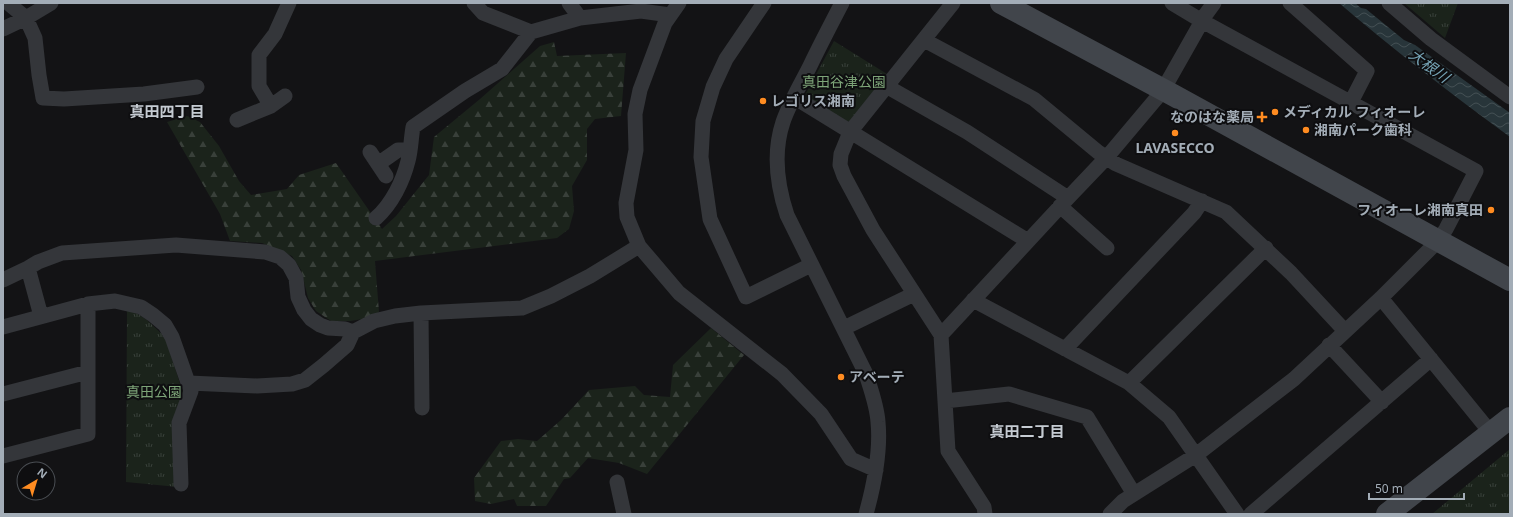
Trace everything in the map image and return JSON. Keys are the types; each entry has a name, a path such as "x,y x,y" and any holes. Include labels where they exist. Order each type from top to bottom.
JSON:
{"street":[{"path":"8,3 26,18 35,38 43,98 64,99 144,94 197,87"},
{"path":"3,29 26,18 51,3"},
{"path":"271,106 259,86 258,55 275,34 289,3"},
{"path":"474,3 483,12 531,32"},
{"path":"569,3 580,18"},
{"path":"680,3 665,24 640,90 635,114 636,150 626,203 627,217 639,246 679,293 782,374 821,414 851,459 876,470"},
{"path":"764,3 726,59 713,87 703,121 701,158 710,219 746,297 811,265"},
{"path":"841,3 783,122 777,154 778,182 780,194 787,215 866,374 875,402 878,422 876,470 873,491 866,514"},
{"path":"953,3 850,132 841,154 840,165 844,176 873,230 940,335 948,451 984,506 985,514"},
{"path":"1001,3 1510,280"},
{"path":"1110,514 1123,501 1196,455 1294,379 1381,298 1439,240 1476,171 1202,21 1172,3"},
{"path":"940,335 1107,157 1163,90 1202,21 1214,3"},
{"path":"1290,3 1367,71 1351,102"},
{"path":"1389,3 1431,39 1510,97"},
{"path":"376,218 383,212 401,181 408,160 413,127 465,91 502,69 531,32 580,18 641,11 670,15"},
{"path":"924,40 1034,99 1098,152 1116,164 1226,212 1266,248 1345,331"},
{"path":"886,86 967,132 1064,202 1107,248"},
{"path":"237,120 271,106 285,96"},
{"path":"794,97 1028,241"},
{"path":"378,164 398,150 410,150"},
{"path":"1065,349 1194,213 1202,201"},
{"path":"3,280 38,262 62,253 168,245 265,252 280,257 289,265 296,278 298,297 304,310 311,319 328,328 345,329 353,332"},
{"path":"189,383 257,386 292,384 305,380 347,345 353,332 374,321 395,316 421,313 522,308 551,296 590,276 639,246"},
{"path":"1129,383 1266,248"},
{"path":"28,268 41,316"},
{"path":"844,328 914,294"},
{"path":"1381,298 1491,433"},
{"path":"973,300 1129,383 1169,417 1237,514"},
{"path":"3,327 88,304 115,301 141,307 153,315 165,326 172,337 191,391 179,423 181,484"},
{"path":"3,456 88,434 88,304"},
{"path":"421,313 422,408"},
{"path":"1329,345 1382,402"},
{"path":"1251,514 1431,359"},
{"path":"3,394 88,372"},
{"path":"945,401 1009,394 1086,417 1134,494"},
{"path":"1387,514 1510,418"},
{"path":"617,482 624,514"}],"green space":[{"path":"1404,3 1458,3 1445,38"},
{"name":"真田谷津公園","path":"834,41 887,74 850,121 845,122 805,95"},
{"path":"554,42 557,56 626,53 621,116 595,119 587,129 587,160 572,186 574,211 569,229 557,238 375,261 379,312 369,318 350,321 331,321 316,311 308,298 301,270 292,256 262,243 230,241 220,214 167,122 187,116 200,122 219,146 239,181 251,195 287,189 299,175 336,163 382,229 396,216 429,175 434,137 540,46"},
{"name":"真田公園","path":"127,310 138,314 148,321 165,337 183,393 178,487 126,482"},
{"path":"711,328 744,355 647,474 619,463 588,458 570,478 564,479 546,506 517,506 514,499 491,504 475,501 474,478 501,441 518,439 537,441 561,420 589,390 635,386 644,395 670,397 673,365"},
{"path":"1510,449 1510,514 1432,514"}],"water":[{"name":"大根川","path":"1339,3 1355,3 1361,8 1366,9 1404,40 1415,45 1510,113 1510,137 1423,72"}],"place":[{"name":"レゴリス湘南","path":"763,101"},
{"name":"メディカル フィオーレ","path":"1275,112"},
{"name":"なのはな薬局","path":"1262,117"},
{"name":"湘南パーク歯科","path":"1306,130"},
{"name":"LAVASECCO","path":"1175,133"},
{"name":"フィオーレ湘南真田","path":"1491,210"},
{"name":"アベーテ","path":"841,377"}],"district":[{"name":"真田四丁目","path":"167,112"},
{"name":"真田二丁目","path":"1027,432"}]}
